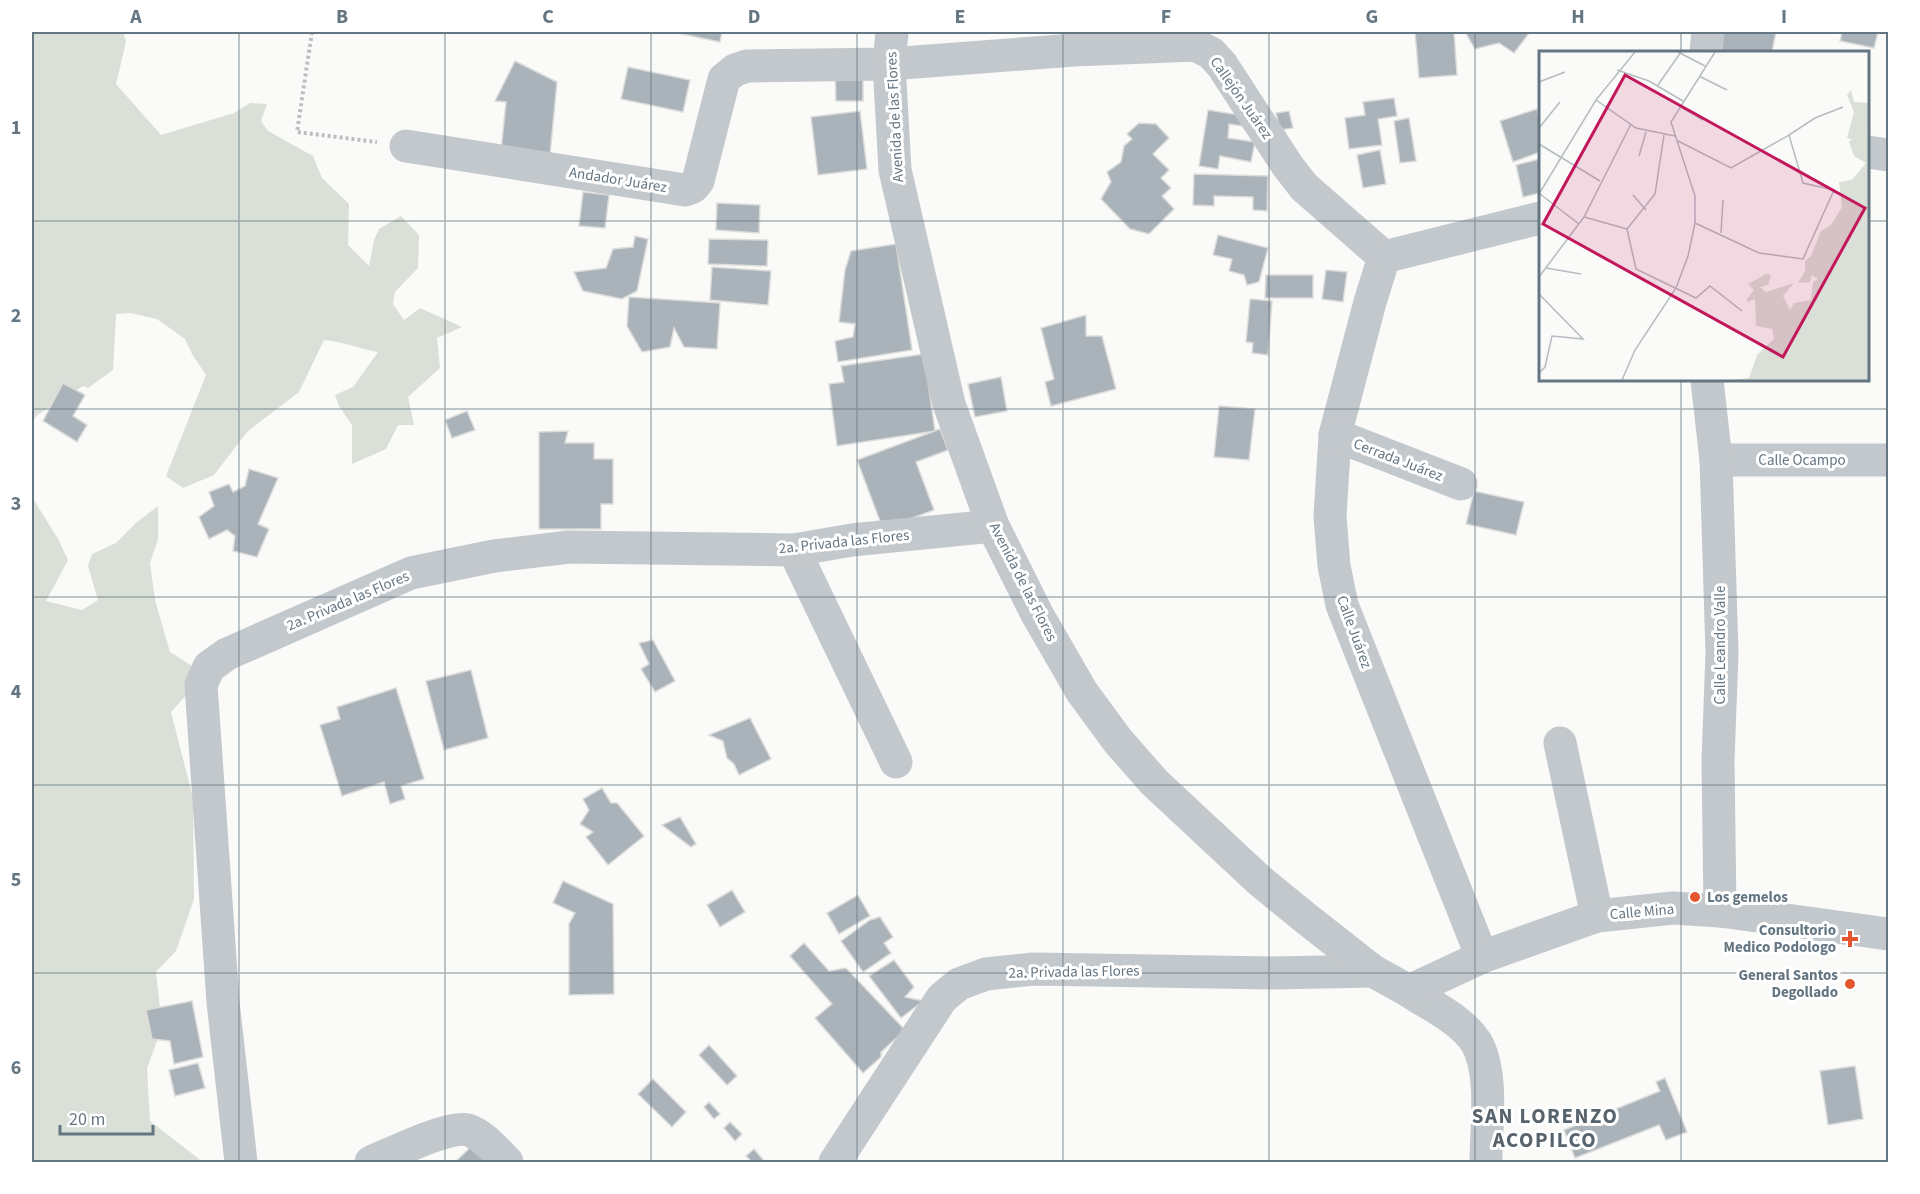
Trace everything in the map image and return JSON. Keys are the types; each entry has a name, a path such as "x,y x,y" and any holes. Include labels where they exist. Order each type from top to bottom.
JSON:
{"street":[{"name":"Avenida de las Flores","path":"892,32 889,64 895,170 950,404 993,526 1037,614 1077,683 1118,741 1154,782 1259,880 1373,971 1458,1023 1476,1042 1483,1061 1487,1095 1486,1162"},
{"path":"1706,51 1708,32"},
{"name":"Callejón Juárez","path":"889,64 1074,50 1195,45 1211,53 1222,65 1287,165 1304,187 1384,257"},
{"name":"Andador Juárez","path":"406,146 685,190 693,187 698,181 724,79 735,70 747,66 889,64"},
{"path":"1869,152 1888,155"},
{"path":"1384,257 1539,218"},
{"name":"Calle Juárez","path":"1384,257 1335,435 1330,516 1334,566 1342,605 1482,957"},
{"name":"Calle Leandro Valle","path":"1707,381 1716,460 1722,653 1719,760 1720,911"},
{"name":"Cerrada Juárez","path":"1335,435 1461,484"},
{"name":"Calle Ocampo","path":"1716,460 1888,460"},
{"name":"2a. Privada las Flores","path":"241,1162 223,1002 201,685 209,666 227,654 411,573 494,556 569,547 794,550 852,540 993,526"},
{"path":"794,550 896,762"},
{"path":"1560,743 1597,916"},
{"name":"Calle Mina","path":"1409,991 1482,957 1597,916 1673,908 1720,911 1888,934"},
{"name":"2a. Privada las Flores","path":"835,1162 942,998 959,984 986,974 1033,969 1273,973 1373,971"},
{"path":"371,1162 443,1133 467,1130 488,1143 507,1162"}],"path":[{"path":"312,32 297,132 406,146"}],"shaded area":[{"path":"32,32 123,32 126,42 116,84 161,135 234,113 250,103 267,104 261,121 268,131 313,156 322,178 349,204 348,245 369,266 374,240 379,229 401,216 419,235 418,268 395,292 393,304 404,320 420,308 462,327 437,338 440,368 408,397 414,425 398,425 386,449 352,464 352,425 339,406 335,395 353,387 378,352 324,340 299,392 247,432 214,475 183,488 166,476 206,375 185,339 157,319 130,313 116,314 113,370 88,388 83,386 36,416 32,424"},
{"path":"32,497 68,560 46,601 82,610 98,600 88,566 92,554 116,543 158,506 158,539 150,563 155,600 170,652 192,666 192,689 171,712 193,798 194,899 176,951 156,972 162,1026 147,1069 150,1121 200,1162 32,1162"}],"building":[{"path":"673,32 722,32 720,42"},
{"path":"1415,32 1454,32 1457,75 1419,78"},
{"path":"1465,32 1530,32 1514,53 1499,43 1475,49"},
{"path":"1723,32 1776,32 1772,51 1719,51"},
{"path":"1842,32 1878,32 1874,48 1840,41"},
{"path":"515,61 557,82 550,155 501,151 506,102 495,101"},
{"path":"628,67 690,80 683,112 621,99"},
{"path":"835,70 863,70 863,101 836,101"},
{"path":"1394,98 1397,116 1378,119 1382,145 1349,149 1345,118 1365,115 1363,102"},
{"path":"1537,109 1539,152 1513,162 1500,121"},
{"path":"1208,110 1246,116 1243,126 1229,124 1228,138 1255,142 1251,162 1220,156 1218,169 1199,166"},
{"path":"860,111 867,169 818,175 811,117"},
{"path":"1289,111 1293,128 1280,130 1276,113"},
{"path":"1409,118 1416,161 1400,163 1394,121"},
{"path":"1139,123 1156,124 1169,138 1153,154 1169,170 1161,178 1171,188 1162,196 1174,209 1149,234 1130,229 1101,199 1111,182 1107,172 1121,162 1124,146 1132,139 1127,134"},
{"path":"1380,150 1386,184 1363,188 1357,155"},
{"path":"1539,159 1539,193 1523,197 1516,165"},
{"path":"1194,174 1268,176 1267,211 1253,210 1253,197 1214,196 1214,206 1193,205"},
{"path":"583,192 609,195 605,228 579,226"},
{"path":"717,203 760,205 759,233 716,230"},
{"path":"1218,235 1268,248 1259,282 1247,285 1244,275 1229,271 1232,259 1213,255"},
{"path":"635,236 648,239 637,291 622,299 583,291 574,272 606,268 613,249 633,247"},
{"path":"709,239 768,240 767,266 708,264"},
{"path":"896,244 912,350 838,362 835,341 853,337 855,324 839,322 845,270 851,251"},
{"path":"712,267 771,271 768,305 710,300"},
{"path":"1326,270 1347,272 1343,302 1322,299"},
{"path":"1266,275 1313,275 1313,298 1265,298"},
{"path":"629,297 720,303 717,349 684,347 674,328 670,347 642,352 627,326"},
{"path":"1250,299 1272,301 1268,355 1252,353 1253,343 1246,342"},
{"path":"1086,315 1086,336 1102,336 1116,389 1051,406 1045,382 1054,379 1041,328"},
{"path":"924,354 935,431 837,446 829,384 844,382 841,366"},
{"path":"1001,377 1007,411 975,417 968,384"},
{"path":"63,383 85,395 73,416 87,425 77,442 43,421"},
{"path":"1219,406 1255,409 1249,460 1214,457"},
{"path":"467,411 475,430 452,438 445,420"},
{"path":"940,429 948,450 916,462 934,510 883,529 857,460"},
{"path":"568,431 565,443 594,443 594,459 613,459 613,504 601,504 601,529 539,529 539,432"},
{"path":"249,469 278,478 258,524 269,529 257,557 233,551 235,536 227,530 209,539 199,517 214,506 209,492 229,484 233,492 245,486"},
{"path":"1474,491 1524,502 1516,535 1466,524"},
{"path":"653,640 675,681 655,692 641,669 649,664 639,643"},
{"path":"471,670 488,738 444,750 426,681"},
{"path":"396,688 424,779 401,786 405,799 390,804 384,782 342,796 320,725 340,719 337,707"},
{"path":"750,718 771,759 739,775 734,764 727,758 723,741 709,735"},
{"path":"602,788 611,803 617,803 644,836 608,865 586,837 593,832 580,824 589,810 583,799"},
{"path":"680,817 696,844 691,847 662,825"},
{"path":"563,881 613,904 614,994 569,995 569,924 575,913 553,903"},
{"path":"732,890 745,912 720,927 707,905"},
{"path":"858,895 870,916 839,934 827,913"},
{"path":"880,917 893,937 884,943 891,953 863,972 841,941 870,920"},
{"path":"804,943 829,971 846,968 905,1030 863,1073 815,1018 832,1004 790,956"},
{"path":"894,960 914,987 905,997 923,1001 901,1018 869,976"},
{"path":"192,1001 203,1057 174,1064 170,1041 152,1039 146,1010"},
{"path":"709,1045 737,1076 727,1085 699,1055"},
{"path":"198,1063 205,1088 175,1096 169,1070"},
{"path":"1855,1066 1863,1119 1828,1125 1820,1071"},
{"path":"1665,1078 1687,1132 1666,1140 1659,1125 1575,1158 1564,1130 1660,1091 1656,1082"},
{"path":"653,1079 686,1112 672,1127 638,1094"},
{"path":"709,1102 720,1114 714,1119 704,1107"},
{"path":"730,1122 742,1134 735,1141 724,1128"},
{"path":"475,1143 497,1162 455,1162"},
{"path":"754,1149 765,1162 752,1162 746,1156"}],"place":[{"name":"Los gemelos","path":"1695,897"},
{"name":"Consultorio Medico Podologo","path":"1850,939"},
{"name":"General Santos Degollado","path":"1850,984"}],"district":[{"name":"SAN LORENZO ACOPILCO","path":"1545,1128"}]}
